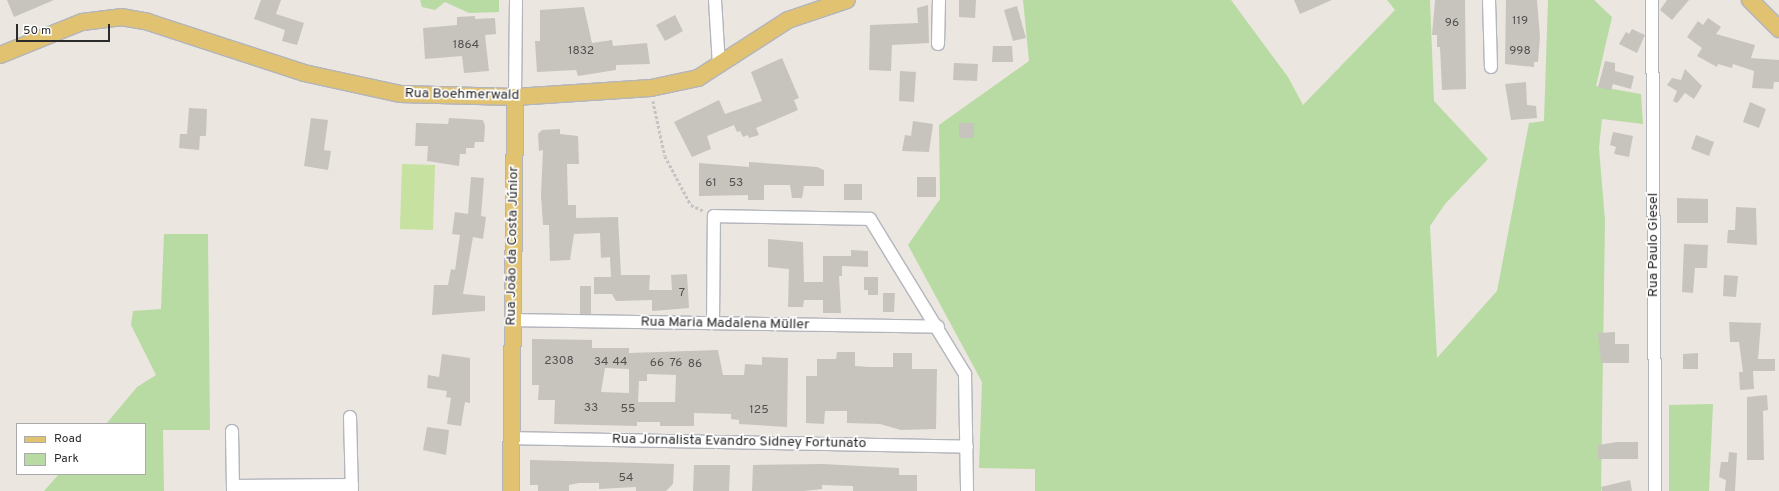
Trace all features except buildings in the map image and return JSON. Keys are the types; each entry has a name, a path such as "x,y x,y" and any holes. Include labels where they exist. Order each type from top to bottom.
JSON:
{"main road":[{"name":"Rua Boehmerwald","path":"0,55 75,24 122,17 148,22 304,73 376,91 428,97 515,97 651,88 685,82 719,65 788,20 847,0"},
{"path":"1750,0 1779,29"},
{"name":"Rua João da Costa Júnior","path":"511,491 515,97"}],"street":[{"name":"Rua João da Costa Júnior","path":"515,97 516,0"},
{"path":"714,0 719,65"},
{"path":"938,44 939,0"},
{"path":"1488,0 1491,67"},
{"name":"Rua Paulo Giesel","path":"1652,0 1655,491"},
{"path":"713,323 714,216 870,219 938,327 965,374 967,491"},
{"name":"Rua Maria Madalena Müller","path":"513,320 938,327"},
{"path":"232,431 233,488 352,488 350,417"},
{"name":"Rua Jornalista Evandro Sidney Fortunato","path":"511,438 967,447"}],"path":[{"path":"651,88 665,156 691,205 714,216"}],"green space":[{"path":"420,0 499,0 499,12 469,13 445,2 435,10 422,7"},
{"path":"1023,0 1231,0 1288,77 1303,105 1395,10 1387,0 1430,0 1434,101 1488,159 1445,204 1430,226 1437,358 1497,291 1529,123 1544,121 1548,0 1594,0 1612,17 1596,86 1641,94 1643,124 1602,119 1599,148 1605,220 1601,491 1035,491 1035,469 979,468 982,382 908,245 940,199 939,125 1029,61"},
{"path":"402,164 435,165 433,230 400,229"},
{"path":"164,234 208,234 210,430 163,430 164,491 44,491 58,475 146,475 146,423 107,423 137,387 156,375 131,325 133,311 161,309"},
{"path":"1713,404 1709,491 1669,491 1669,405"}]}
